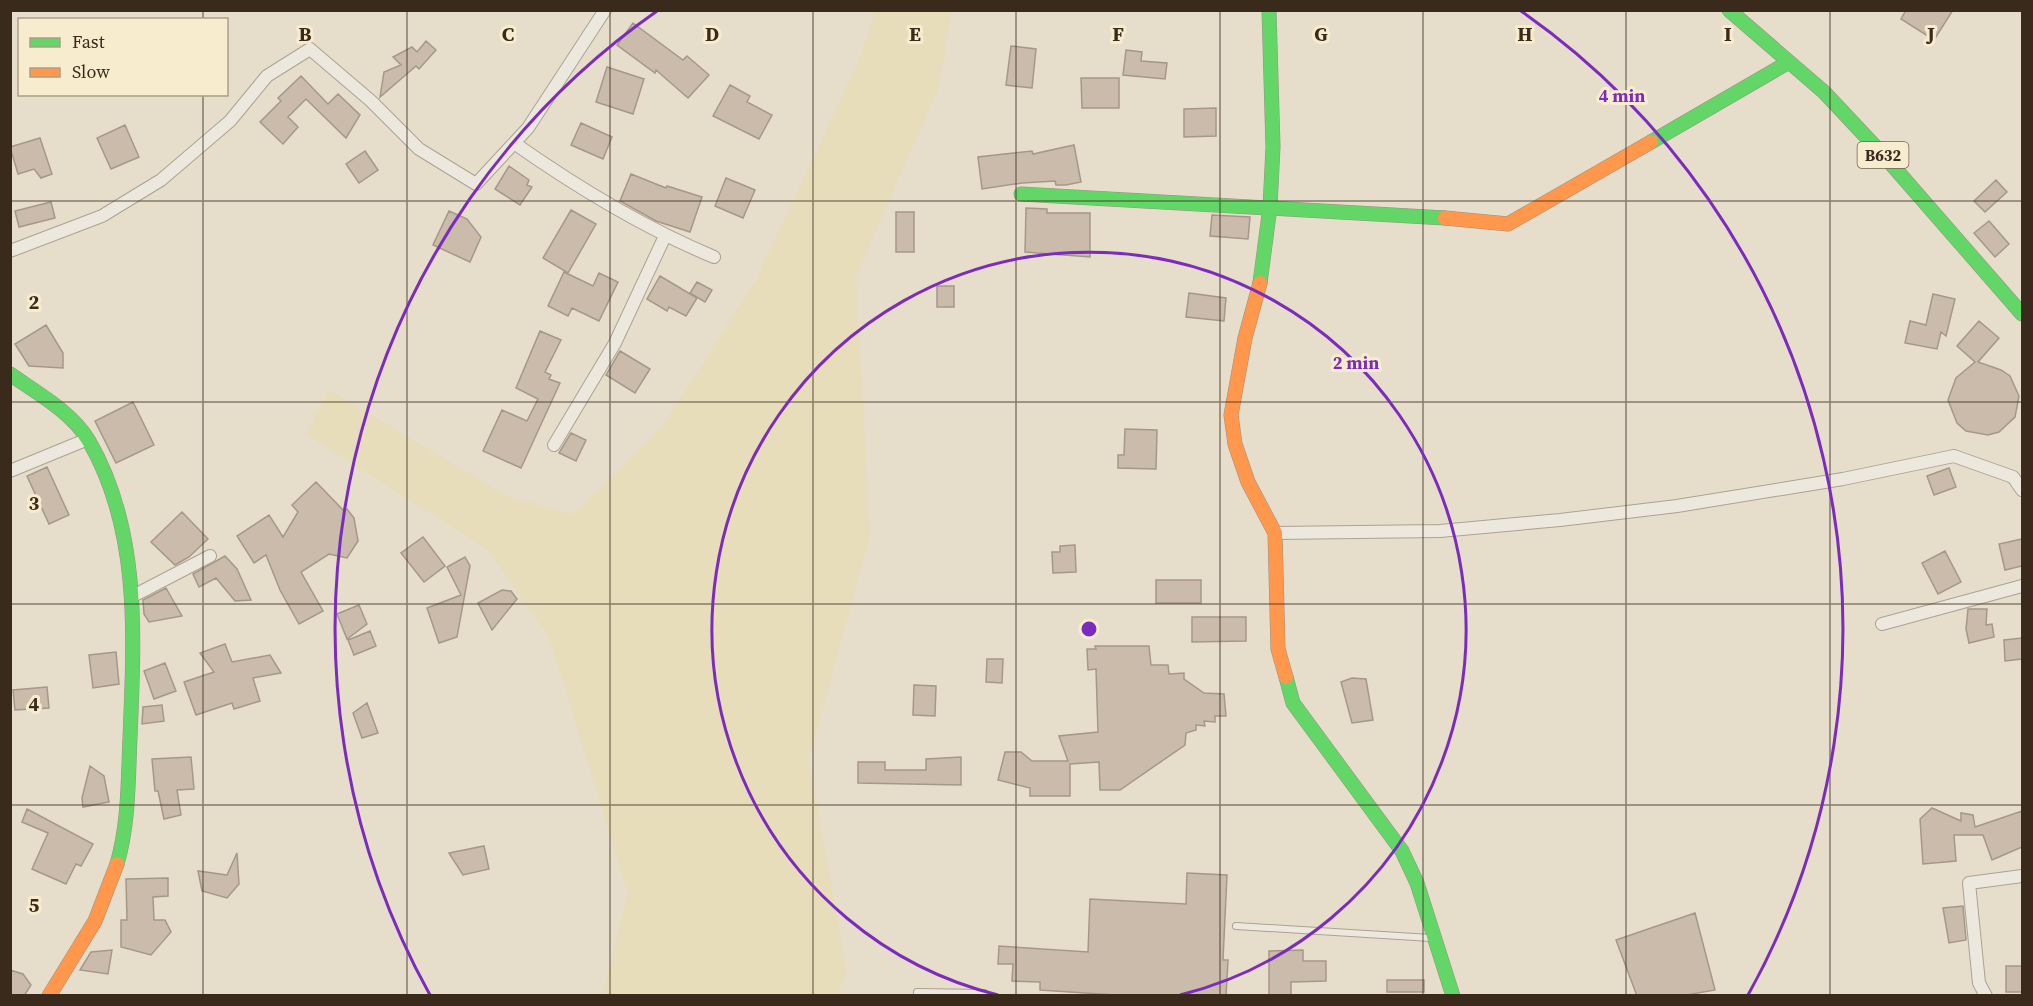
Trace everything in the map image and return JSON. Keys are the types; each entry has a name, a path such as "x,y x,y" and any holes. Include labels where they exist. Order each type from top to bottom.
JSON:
{"street":[{"path":"10,251 102,216 161,180 230,121 267,76 310,49 363,94 419,149 476,184 528,128 605,10"},
{"path":"1269,10 1273,147 1270,207 1259,289 1245,338 1231,415 1235,444 1248,482 1275,533 1278,649 1293,703 1402,851 1416,883 1453,996"},
{"name":"B632","path":"1730,10 1824,92 1886,158 2022,314"},
{"path":"1021,194 1404,214 1508,224 1789,62"},
{"path":"514,143 573,184 665,236 714,257"},
{"path":"554,445 615,343 665,236"},
{"path":"10,374 60,410 88,439 110,483 123,523 130,557 133,596 127,807 116,871 84,946 49,996"},
{"path":"10,471 88,439"},
{"path":"1275,533 1440,531 1560,520 1699,502 1843,479 1953,456 2013,477 2022,490"},
{"path":"133,596 210,556"},
{"path":"1882,624 2022,586"},
{"path":"1986,996 1979,983 1969,883 2022,876"}],"lane":[{"path":"1236,926 1434,938"},
{"path":"917,996 917,992 984,993"}],"shaded area":[{"path":"875,11 952,11 938,89 856,276 870,535 809,759 847,974 836,995 603,995 628,894 550,639 487,549 306,434 329,390 509,497 573,514 662,427 755,282 860,58"}],"building":[{"path":"1906,10 1953,10 1934,40 1901,19"},
{"path":"633,23 683,60 687,56 709,75 688,98 656,70 655,73 617,45"},
{"path":"426,41 436,50 419,69 416,66 380,97 384,72 401,65 393,57 412,47 417,52"},
{"path":"1011,46 1036,49 1032,88 1006,85"},
{"path":"1126,50 1142,52 1141,61 1167,63 1165,79 1123,75"},
{"path":"607,67 644,79 633,114 596,102"},
{"path":"301,76 328,104 338,94 360,115 346,138 306,99 288,117 298,127 283,144 260,122 281,101 278,98"},
{"path":"1081,78 1119,78 1119,108 1082,108"},
{"path":"730,85 750,96 747,102 772,115 759,139 713,116"},
{"path":"1216,108 1216,136 1184,137 1184,109"},
{"path":"581,123 612,137 603,159 571,145"},
{"path":"125,125 139,157 111,169 97,138"},
{"path":"40,138 52,174 41,178 34,169 18,174 10,147"},
{"path":"1074,145 1081,182 1066,185 1056,185 1055,181 1022,183 982,189 978,157 1032,151 1033,154"},
{"path":"365,151 378,170 359,183 346,164"},
{"path":"509,166 529,180 527,185 532,187 520,205 495,189"},
{"path":"631,174 666,188 667,186 702,197 690,232 656,221 620,201"},
{"path":"726,178 755,190 743,218 715,206"},
{"path":"1996,180 2007,192 1985,212 1974,201"},
{"path":"51,202 55,218 19,227 15,211"},
{"path":"1026,208 1047,209 1047,213 1090,213 1090,257 1025,252"},
{"path":"571,210 596,224 568,273 543,258"},
{"path":"449,211 467,219 481,237 470,262 433,245"},
{"path":"896,212 914,212 914,252 896,252"},
{"path":"1212,215 1250,217 1248,239 1210,236"},
{"path":"1989,221 2009,244 1995,257 1974,233"},
{"path":"564,272 593,286 599,273 618,282 599,321 572,308 568,316 548,306"},
{"path":"660,276 697,298 686,316 669,307 667,311 647,299"},
{"path":"697,282 712,290 705,302 690,293"},
{"path":"937,286 954,286 954,307 937,307"},
{"path":"1189,293 1226,298 1224,321 1186,317"},
{"path":"1933,294 1955,299 1946,336 1941,332 1937,349 1905,343 1910,321 1926,325"},
{"path":"1979,321 1999,338 1978,362 2001,370 2010,376 2019,396 2015,417 1999,432 1988,435 1966,431 1957,423 1948,400 1956,378 1975,362 1957,346"},
{"path":"46,325 63,353 63,368 29,366 15,344"},
{"path":"540,331 561,340 545,372 551,375 549,379 560,383 521,468 483,451 502,410 527,421 538,399 516,388"},
{"path":"620,351 650,369 635,393 606,375"},
{"path":"133,402 154,445 116,463 95,421"},
{"path":"1125,429 1157,430 1156,469 1118,468 1118,455 1124,455"},
{"path":"571,433 586,440 576,461 559,453"},
{"path":"47,467 69,515 49,524 27,476"},
{"path":"1949,468 1956,487 1934,495 1927,476"},
{"path":"316,482 354,518 358,541 347,558 329,554 301,572 323,611 299,624 280,590 266,555 254,563 237,536 269,515 283,537 298,512 292,505"},
{"path":"182,512 208,539 189,557 175,565 151,542"},
{"path":"423,537 445,566 424,582 401,553"},
{"path":"2022,539 2022,566 2005,570 1999,544"},
{"path":"1075,545 1076,572 1053,573 1052,552 1060,552 1060,546"},
{"path":"1945,551 1961,582 1938,594 1922,563"},
{"path":"225,556 237,569 251,600 235,601 216,578 199,587 193,574"},
{"path":"465,557 470,566 457,637 439,643 427,608 461,595 447,567"},
{"path":"1156,580 1201,580 1201,603 1156,603"},
{"path":"166,588 182,616 149,622 144,614 143,600"},
{"path":"502,590 511,591 517,599 492,630 478,603"},
{"path":"359,605 367,624 347,639 337,614"},
{"path":"1968,609 1987,609 1986,625 1992,624 1994,637 1969,643 1966,629"},
{"path":"1192,617 1246,617 1246,641 1192,642"},
{"path":"370,631 376,646 354,655 348,640"},
{"path":"2022,638 2022,659 2005,661 2004,640"},
{"path":"225,644 232,662 270,655 281,673 253,678 260,701 234,709 232,703 196,715 184,682 214,672 200,653"},
{"path":"1095,646 1149,646 1151,665 1168,665 1169,674 1184,673 1184,679 1204,693 1224,694 1226,716 1215,716 1215,722 1204,721 1205,726 1196,725 1196,730 1186,733 1185,745 1120,790 1100,790 1099,762 1070,764 1070,796 1030,796 1030,788 998,780 1005,752 1021,752 1032,761 1068,761 1059,736 1098,732 1096,669 1088,670 1087,649 1096,649"},
{"path":"116,652 119,684 93,688 89,655"},
{"path":"987,659 1003,659 1002,683 986,682"},
{"path":"165,663 176,691 154,699 144,671"},
{"path":"1352,678 1366,679 1373,720 1352,723 1341,682"},
{"path":"914,685 936,686 935,716 913,715"},
{"path":"47,687 49,708 15,710 13,690"},
{"path":"367,703 378,733 362,738 353,713"},
{"path":"162,705 164,721 142,724 143,707"},
{"path":"191,757 194,789 177,790 181,815 164,819 158,791 155,791 152,759"},
{"path":"961,757 961,785 858,783 858,762 885,762 885,770 926,770 926,759"},
{"path":"90,766 104,776 109,802 83,807 82,798"},
{"path":"1932,808 1961,821 1961,813 1973,815 1975,827 2022,811 2022,847 1992,860 1983,835 1954,835 1956,861 1923,864 1920,819"},
{"path":"27,809 93,844 81,866 76,864 66,884 32,869 48,833 22,822"},
{"path":"484,846 489,869 463,875 449,853"},
{"path":"237,853 239,884 227,898 202,891 198,871 227,875"},
{"path":"1187,873 1227,875 1223,960 1228,960 1226,996 1131,996 1040,990 1040,982 1012,981 1013,964 998,964 999,946 1088,952 1090,899 1186,904"},
{"path":"168,878 168,896 153,897 154,920 165,920 171,932 151,955 121,947 121,920 127,920 126,879"},
{"path":"1963,906 1966,940 1949,943 1943,908"},
{"path":"1695,913 1715,990 1681,996 1637,996 1616,940"},
{"path":"112,950 108,974 80,970 91,952"},
{"path":"1303,950 1303,961 1326,961 1326,981 1291,982 1291,995 1269,995 1269,951"},
{"path":"2006,966 2022,966 2022,992 2006,992"},
{"path":"10,970 23,974 31,985 24,996 10,996"},
{"path":"1387,980 1424,980 1424,992 1387,992"}],"traffic: fast":[{"path":"1260,283 1270,207 1273,147 1269,10"},
{"path":"1729,10 1824,92 1886,158 2022,314"},
{"path":"1651,142 1789,62"},
{"path":"1021,194 1445,218"},
{"path":"10,374 64,412 82,431 106,476 118,511 126,548 130,586 133,662 127,801 124,833 117,864"},
{"path":"1286,677 1293,703 1402,851 1417,883 1453,996"}],"traffic: slow":[{"path":"1445,218 1508,224 1651,142"},
{"path":"1260,283 1245,338 1231,415 1235,444 1248,482 1275,533 1278,649 1286,677"},
{"path":"49,996 95,921 117,864"}]}
